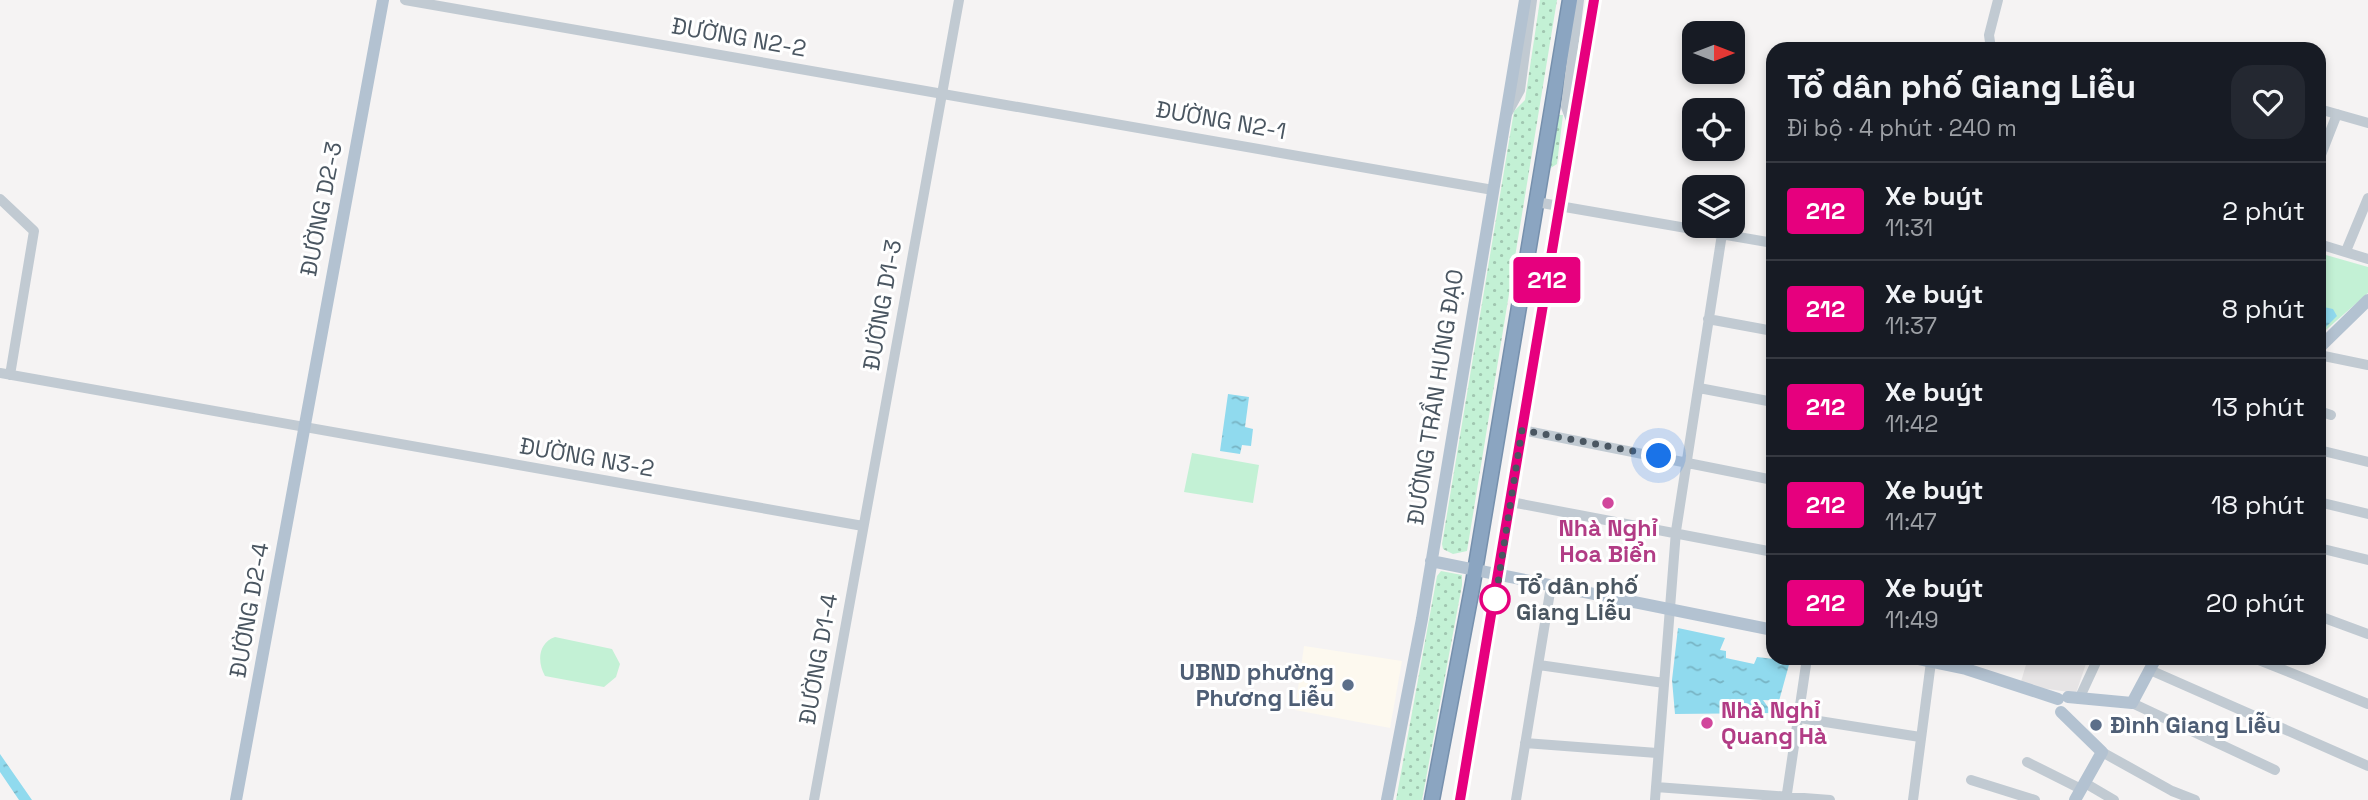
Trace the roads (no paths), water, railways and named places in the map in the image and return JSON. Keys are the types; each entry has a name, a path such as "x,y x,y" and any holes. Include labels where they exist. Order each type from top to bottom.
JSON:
{"highway":[{"path":"1432,800 1475,569 1570,0"}],"main road":[{"name":"ĐƯỜNG D2-3","path":"304,427 383,0"},
{"name":"ĐƯỜNG TRẦN HƯNG ĐẠO","path":"1387,800 1431,561 1525,0"},
{"path":"1460,800 1594,0"},
{"path":"2326,341 2368,300"},
{"name":"ĐƯỜNG D2-4","path":"236,800 304,427"},
{"path":"1431,561 1766,629"},
{"path":"1971,665 2069,698 2132,704 2152,665"},
{"path":"2069,698 2056,707 2102,752 2080,791"}],"street":[{"name":"ĐƯỜNG N2-2","path":"405,0 942,92"},
{"name":"ĐƯỜNG D1-3","path":"863,526 959,0"},
{"path":"1506,114 1520,90 1531,0"},
{"path":"1574,128 1566,107 1579,0"},
{"path":"1990,42 1989,35 1998,0"},
{"name":"ĐƯỜNG N2-1","path":"942,92 1493,190"},
{"path":"2326,111 2368,123"},
{"path":"2326,142 2337,114"},
{"path":"2346,251 2368,198"},
{"path":"1,202 32,226 34,237 5,374"},
{"path":"1536,202 1682,227"},
{"path":"1655,800 1676,531 1720,238"},
{"path":"1744,238 1766,242"},
{"path":"2326,246 2368,259"},
{"path":"1708,319 1766,330"},
{"path":"2326,356 2368,365"},
{"name":"ĐƯỜNG N3-2","path":"5,374 863,526"},
{"path":"1699,388 1766,401"},
{"path":"2326,413 2331,415"},
{"path":"1522,430 1766,479"},
{"path":"2326,452 2368,462"},
{"path":"1511,502 1676,531 1766,550"},
{"path":"2326,504 2368,514"},
{"name":"ĐƯỜNG D1-4","path":"814,800 863,526"},
{"path":"2326,550 2368,560"},
{"path":"1516,800 1552,586"},
{"path":"2326,619 2368,634"},
{"path":"1539,665 1664,683"},
{"path":"1786,798 1806,665"},
{"path":"1913,800 1931,665"},
{"path":"2069,698 2093,665"},
{"path":"2155,665 2368,766"},
{"path":"2271,665 2368,704"},
{"path":"2132,704 2275,770"},
{"path":"1800,718 1920,737"},
{"path":"1525,743 1657,753"},
{"path":"2102,752 2172,791 2195,800"},
{"path":"2027,762 2080,791 2115,800"},
{"path":"1971,780 2035,800"},
{"path":"1656,787 1830,800"}],"water":[{"path":"2326,308 2333,309 2337,316 2326,327"},
{"path":"1228,394 1249,397 1245,427 1253,429 1251,446 1242,445 1240,454 1220,451"},
{"path":"1678,628 1725,638 1720,650 1726,651 1726,658 1754,664 1757,657 1766,658 1766,665 1789,665 1779,701 1763,700 1772,713 1675,714 1672,680"},
{"path":"0,754 32,800 19,800 0,772"}],"place":[{"name":"Nhà Nghỉ Hoa Biển","path":"1608,503"},
{"name":"Tổ dân phố Giang Liễu","path":"1495,599"},
{"name":"UBND phường Phương Liễu","path":"1348,685"},
{"name":"Nhà Nghỉ Quang Hà","path":"1707,723"},
{"name":"Đình Giang Liễu","path":"2096,725"}]}
